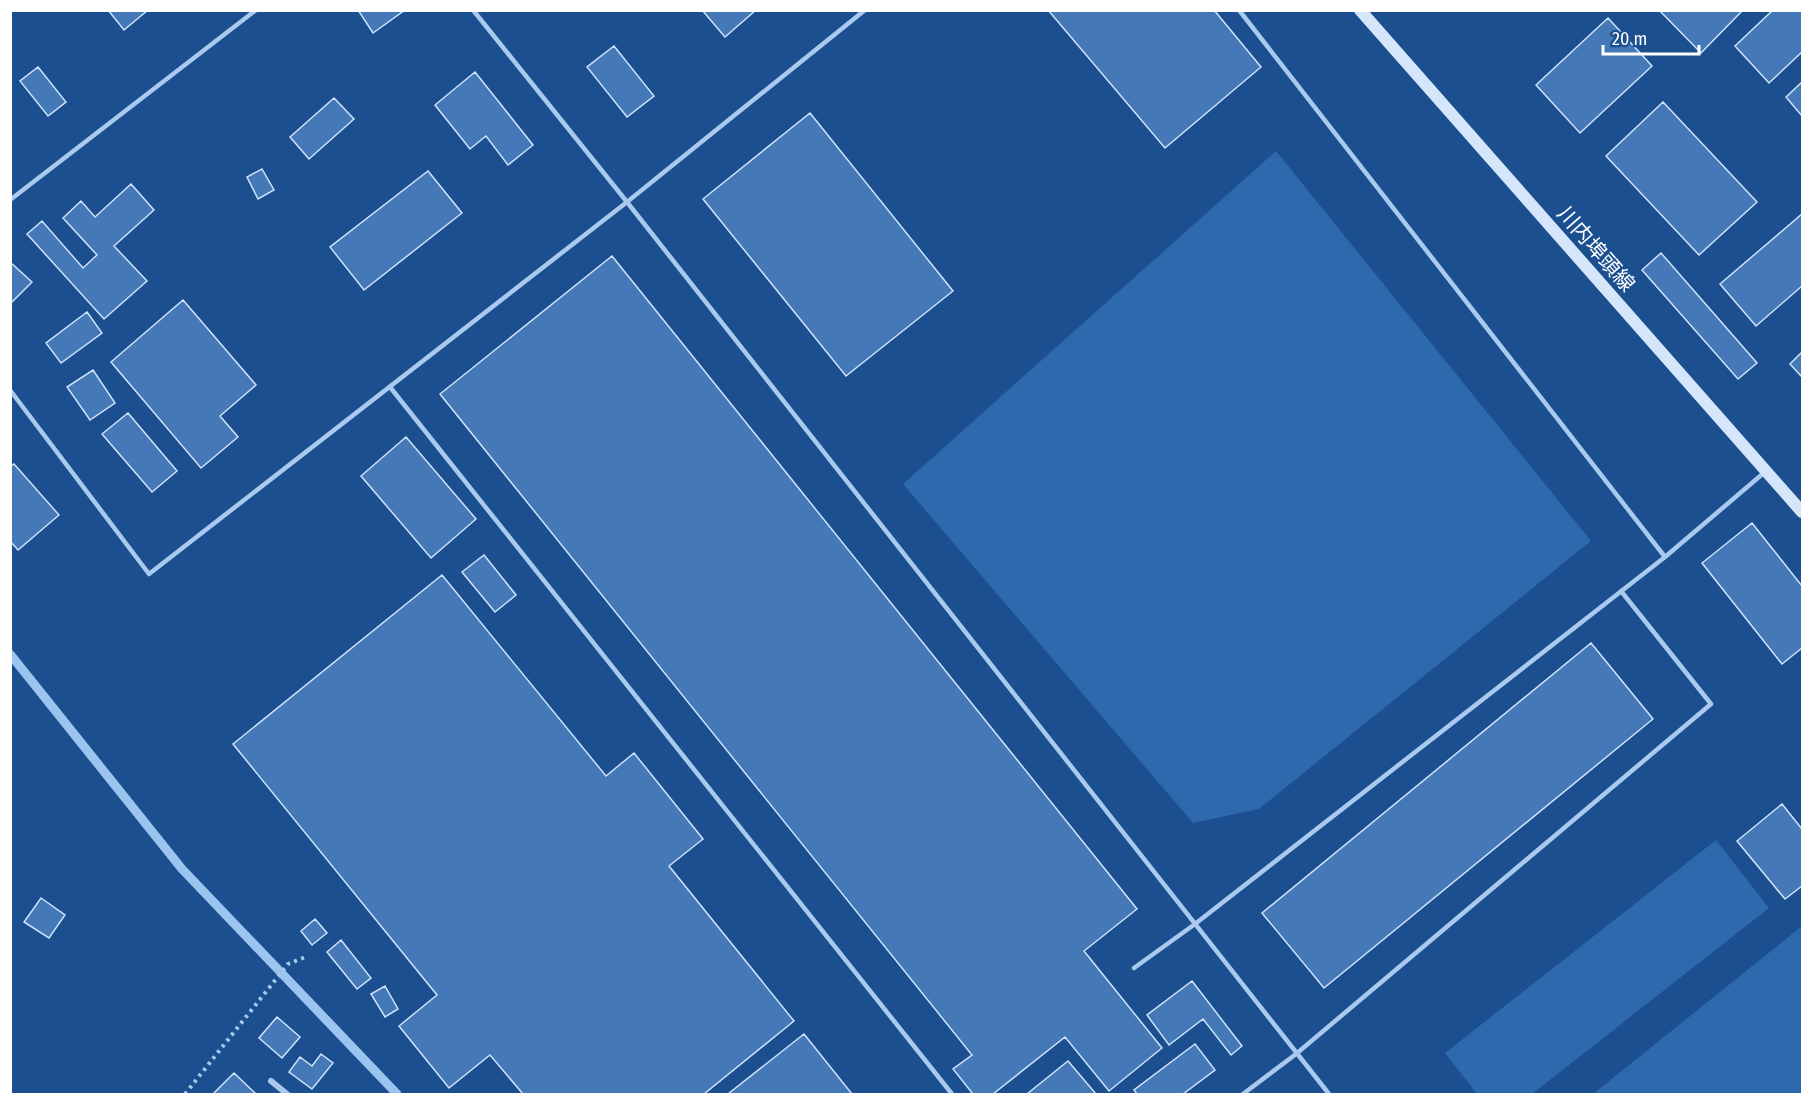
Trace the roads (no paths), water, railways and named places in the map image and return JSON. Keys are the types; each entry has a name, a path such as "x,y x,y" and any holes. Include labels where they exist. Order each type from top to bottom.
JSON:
{"main road":[{"name":"川内埠頭線","path":"1360,10 1803,512"}],"street":[{"path":"271,1081 286,1095"}],"lane":[{"path":"10,200 256,10"},
{"path":"473,10 627,202 1329,1095"},
{"path":"10,390 149,574 627,202 865,10"},
{"path":"1239,10 1665,557"},
{"path":"390,387 952,1095"},
{"path":"1134,968 1195,924 1665,557 1766,471"},
{"path":"1243,1095 1296,1054 1711,704 1621,591"}],"waterway":[{"path":"10,654 182,869 397,1094"}]}
